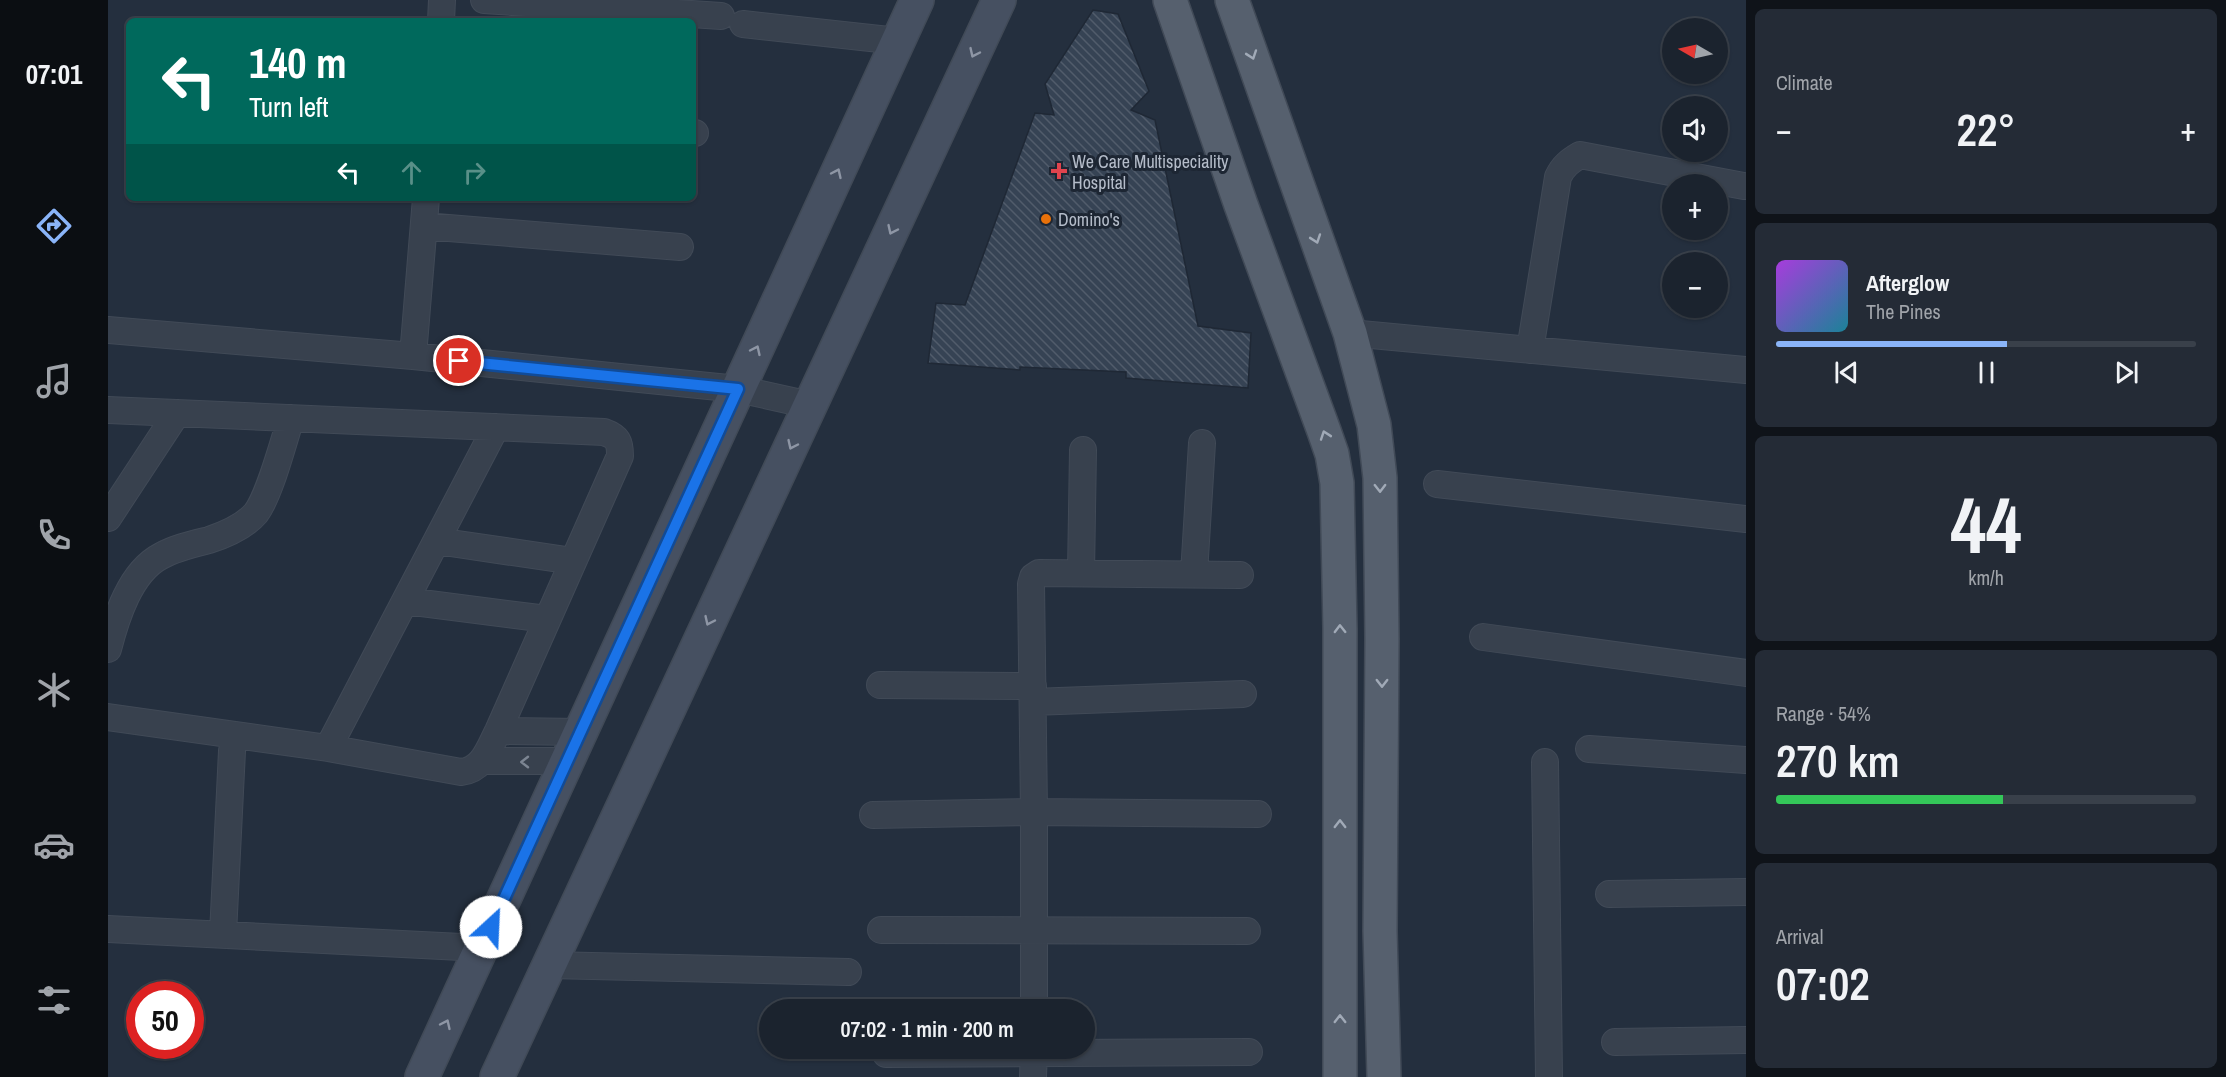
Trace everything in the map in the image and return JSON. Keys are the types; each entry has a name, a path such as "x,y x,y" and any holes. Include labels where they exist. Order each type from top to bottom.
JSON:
{"main road":[{"path":"422,1077 917,0"},
{"path":"497,1077 999,0"},
{"path":"1170,0 1241,205 1332,454 1337,483 1340,629 1340,1077"},
{"path":"1232,0 1350,333 1374,425 1380,478 1382,630 1380,931 1384,1077"}],"street":[{"path":"441,18 442,0"},
{"path":"484,0 732,20 898,40"},
{"path":"1530,350 1558,177 1562,168 1571,160 1580,155 1744,186"},
{"path":"413,356 426,201"},
{"path":"424,226 680,247"},
{"path":"108,330 413,356 738,389 810,405"},
{"path":"1350,333 1746,370"},
{"path":"108,410 604,432 614,436 620,443 620,456 498,731 482,761 470,771 461,772 328,748 108,717"},
{"path":"108,518 177,413"},
{"path":"108,649 125,596 146,566 161,556 238,527 255,514 264,499 291,418"},
{"path":"328,748 496,428"},
{"path":"1194,574 1202,443"},
{"path":"1081,573 1083,450"},
{"path":"1437,484 1746,519"},
{"path":"437,541 573,561"},
{"path":"1034,999 1031,584 1033,577 1039,573 1240,575"},
{"path":"406,601 547,619"},
{"path":"1483,637 1746,673"},
{"path":"880,685 1033,694 1243,694"},
{"path":"498,731 580,732"},
{"path":"1589,749 1746,760"},
{"path":"223,934 232,750"},
{"path":"482,761 567,761"},
{"path":"1545,762 1549,1077"},
{"path":"873,815 1034,812 1258,814"},
{"path":"1609,894 1746,892"},
{"path":"108,929 481,948"},
{"path":"881,930 1247,931"},
{"path":"549,965 848,972"},
{"path":"1615,1042 1746,1040"},
{"path":"1095,1057 1250,1052"}],"building":[{"path":"1093,10 1118,14 1149,91 1131,110 1155,120 1198,326 1251,333 1248,388 1126,378 1126,372 1020,367 1020,370 928,363 936,303 965,305 1035,113 1054,115 1045,84"}],"place":[{"name":"We Care Multispeciality Hospital","path":"1059,171"},
{"name":"Domino's","path":"1046,219"}],"route":[{"path":"459,361 738,389 491,927"}]}
